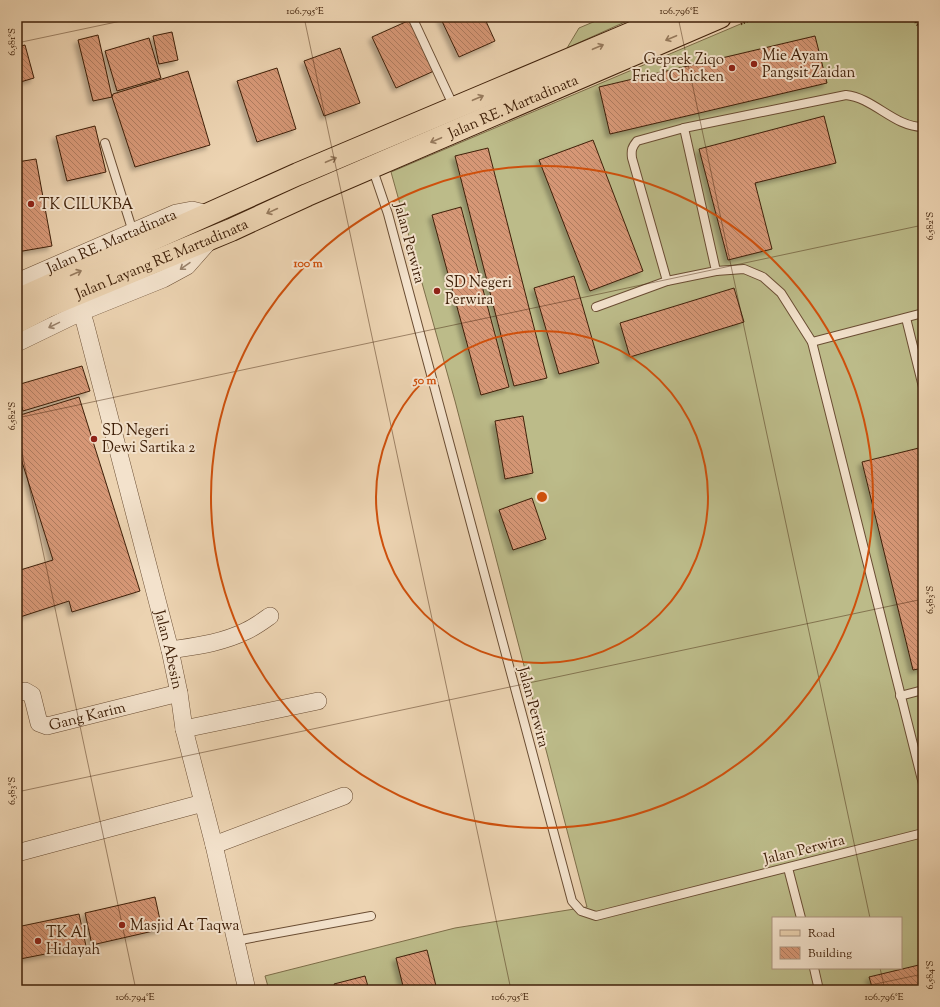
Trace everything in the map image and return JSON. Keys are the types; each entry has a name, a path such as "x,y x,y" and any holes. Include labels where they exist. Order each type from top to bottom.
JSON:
{"main road":[{"name":"Jalan RE. Martadinata","path":"307,195 372,167 459,118 670,17"},
{"name":"Jalan RE. Martadinata","path":"298,174 365,146 459,118 720,17"},
{"path":"365,146 372,167"},
{"name":"Jalan Layang RE Martadinata","path":"17,322 44,298 208,214 298,174"},
{"name":"Jalan Layang RE Martadinata","path":"17,300 44,298 212,238 307,195"}],"street":[{"name":"Jalan RE. Martadinata","path":"17,282 176,213 192,210 208,214"},
{"path":"17,343 81,312 163,279 187,266 212,238"},
{"name":"Jalan Abesin","path":"81,312 170,650 179,693 184,729 214,845 247,990"},
{"path":"170,650 225,640 247,631 270,616"},
{"name":"Gang Karim","path":"17,693 26,691 32,695 39,723 47,726 179,693"},
{"path":"184,729 318,701"},
{"path":"214,845 344,796"},
{"path":"17,853 203,803"}],"lane":[{"path":"412,17 459,118"},
{"path":"667,281 631,150 637,141 684,128 846,95 856,96 906,124 923,127"},
{"path":"684,128 716,271"},
{"path":"105,143 133,232"},
{"name":"Jalan Perwira","path":"372,167 390,221 572,901 581,911 596,916 923,834"},
{"path":"596,307 667,281 716,271 744,269 763,277 781,293 812,342 923,784"},
{"path":"812,342 923,313"},
{"path":"906,318 923,387"},
{"path":"900,696 923,690"},
{"path":"788,868 801,917"},
{"path":"235,941 371,916"},
{"path":"814,969 819,990"}],"path":[{"path":"912,17 923,33"}],"shaded area":[{"path":"605,17 636,17 567,48 579,28"},
{"path":"757,17 913,17 923,33 923,990 269,990 265,976 455,928 587,907 455,401 391,172"}],"building":[{"path":"440,17 484,17 495,41 459,57"},
{"path":"410,20 434,71 396,88 372,37"},
{"path":"172,32 178,60 159,64 153,36"},
{"path":"98,35 112,97 93,101 78,40"},
{"path":"815,36 827,83 610,134 599,87"},
{"path":"149,38 161,78 117,91 105,51"},
{"path":"25,45 34,78 17,83 17,47"},
{"path":"340,48 360,103 324,116 304,61"},
{"path":"277,68 296,129 257,142 237,81"},
{"path":"188,71 210,145 135,167 112,97 113,94"},
{"path":"824,116 836,163 755,183 772,249 728,260 699,149"},
{"path":"95,126 106,172 67,181 56,136"},
{"path":"593,140 643,271 590,291 539,160"},
{"path":"488,148 547,378 514,386 455,156"},
{"name":"TK CILUKBA","path":"36,159 52,246 17,252 17,162"},
{"path":"461,207 509,387 481,395 432,215"},
{"path":"574,276 599,363 559,374 534,288"},
{"path":"734,288 744,322 630,357 620,323"},
{"path":"82,366 90,391 23,411 17,385"},
{"path":"79,397 140,591 72,612 69,601 17,618 17,571 53,560 17,446 17,416"},
{"path":"523,416 533,473 505,479 495,421"},
{"path":"923,447 923,668 913,670 862,462"},
{"path":"532,498 546,539 513,550 499,510"},
{"path":"155,897 162,929 92,945 85,913"},
{"path":"79,914 86,946 20,959 17,947 17,927"},
{"path":"427,950 437,990 404,990 396,958"},
{"path":"923,964 923,990 873,990 869,977"},
{"path":"365,976 369,990 336,990 334,984"}],"place":[{"name":"Mie Ayam Pangsit Zaidan","path":"754,64"},
{"name":"Geprek Ziqo Fried Chicken","path":"732,68"},
{"name":"TK CILUKBA","path":"31,204"},
{"name":"SD Negeri Perwira","path":"437,291"},
{"name":"SD Negeri Dewi Sartika 2","path":"94,439"},
{"name":"Masjid At Taqwa","path":"122,925"},
{"name":"TK Al Hidayah","path":"38,941"}]}
